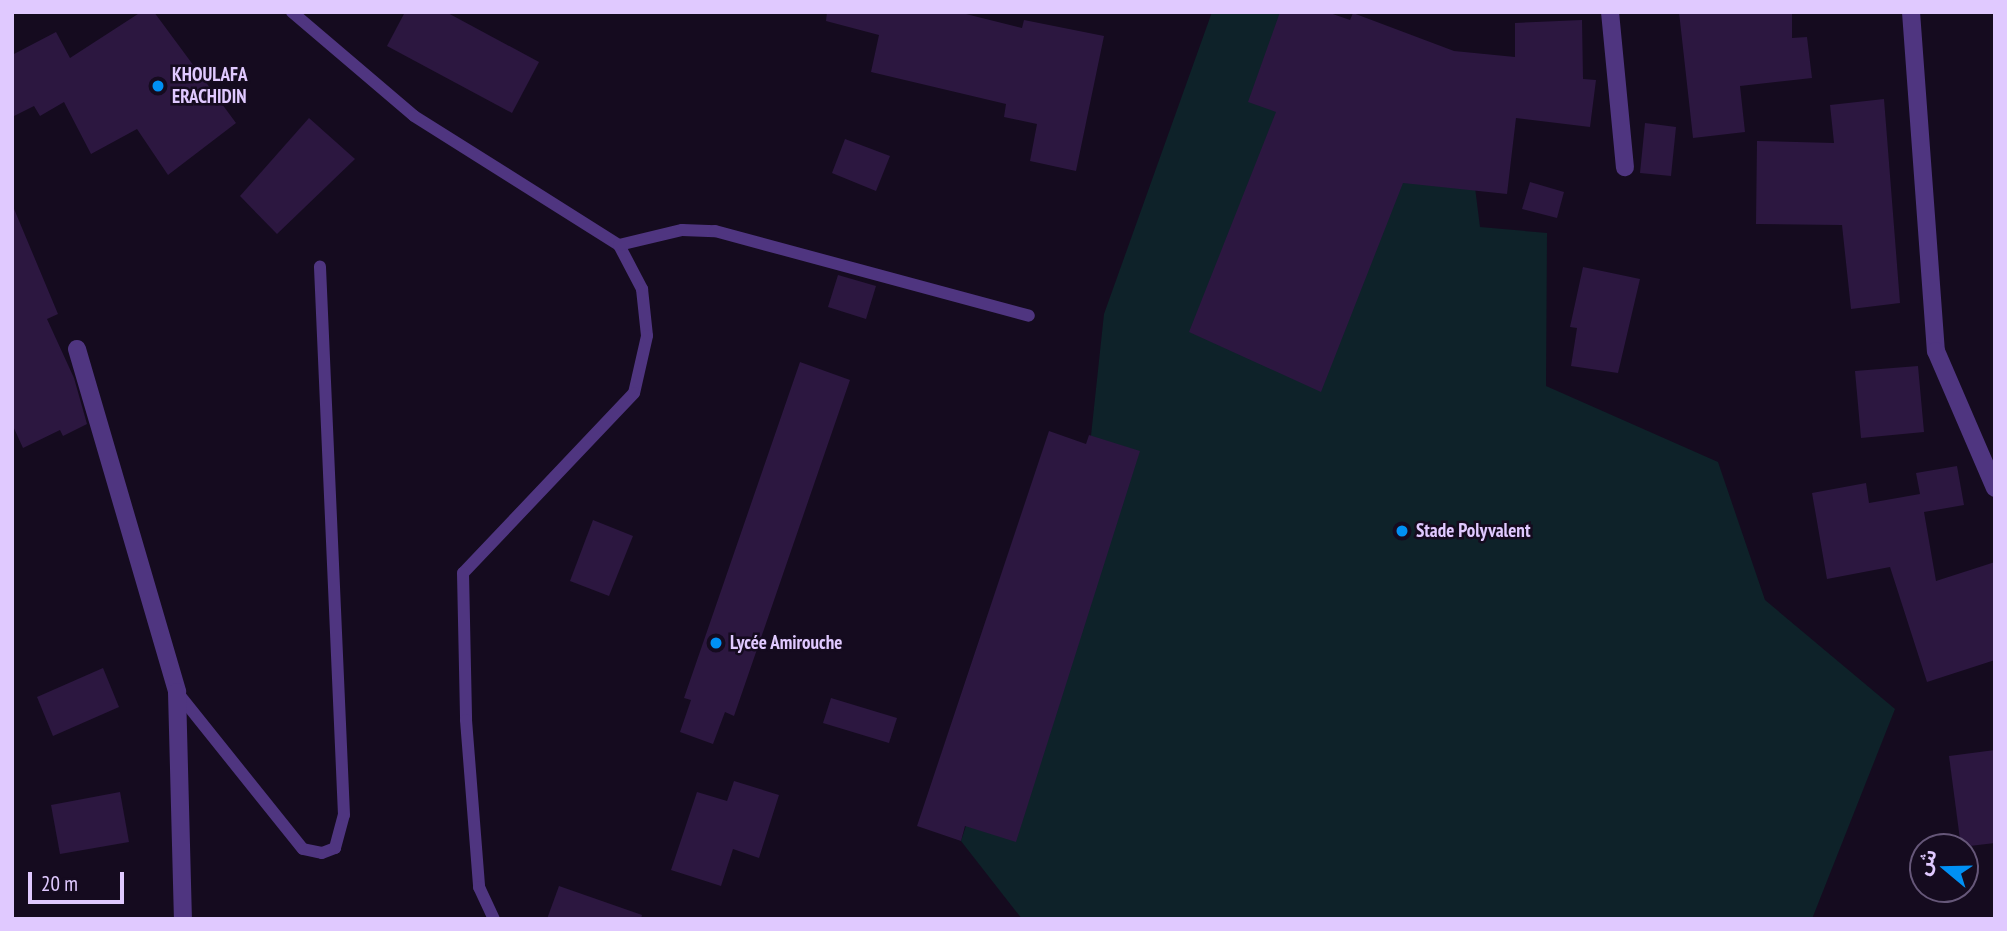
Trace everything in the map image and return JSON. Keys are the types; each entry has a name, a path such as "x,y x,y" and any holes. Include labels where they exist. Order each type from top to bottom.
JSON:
{"street":[{"path":"1610,12 1625,167"},
{"path":"1911,12 1936,351 1995,488"},
{"path":"77,349 177,692 183,919"}],"lane":[{"path":"292,12 414,116 619,244 642,289 648,336 634,393 463,573 466,720 479,887 494,919"},
{"path":"619,244 682,230 715,231 1028,316"},
{"path":"177,692 303,849 322,853 335,848 344,815 320,267"}],"shaded area":[{"name":"Stade Polyvalent","path":"1212,12 1283,12 1458,53 1480,227 1547,233 1546,386 1718,462 1765,600 1895,709 1812,919 1022,919 961,841 1090,445 1104,314"}],"building":[{"name":"KHOULAFA ERACHIDIN","path":"141,12 154,12 236,123 168,175 137,129 91,154 64,102 40,116 34,106 12,117 12,55 56,32 70,58"},
{"path":"405,12 446,12 539,62 512,113 387,46"},
{"path":"827,12 958,12 1022,28 1024,20 1104,36 1076,171 1030,161 1037,124 1004,117 1006,104 871,72 879,35 826,21"},
{"path":"1280,12 1327,12 1350,20 1353,13 1454,51 1515,57 1515,23 1582,20 1583,79 1596,80 1590,127 1516,118 1507,194 1403,183 1321,392 1189,332 1276,112 1248,102"},
{"path":"1679,12 1792,12 1792,38 1807,37 1812,78 1740,86 1745,132 1693,138"},
{"path":"1884,99 1900,303 1851,309 1842,225 1756,224 1757,141 1834,143 1830,105"},
{"path":"309,118 355,159 277,234 240,196"},
{"path":"1645,123 1676,127 1671,176 1640,173"},
{"path":"845,139 890,156 876,191 832,173"},
{"path":"1530,182 1564,192 1557,218 1522,209"},
{"path":"12,204 58,314 47,319 74,378 87,424 63,436 60,430 23,448 12,424"},
{"path":"1583,267 1640,279 1618,373 1571,366 1577,328 1570,327"},
{"path":"838,275 876,286 866,319 828,307"},
{"path":"800,362 850,380 734,716 725,712 713,744 680,732 691,700 684,698"},
{"path":"1918,366 1924,432 1861,438 1855,371"},
{"path":"1049,431 1086,444 1089,435 1140,451 1016,842 965,826 961,841 917,826"},
{"path":"1957,466 1964,505 1924,512 1936,581 1995,562 1995,660 1927,682 1890,567 1827,579 1812,493 1866,483 1869,503 1920,494 1916,473"},
{"path":"593,520 633,536 609,596 570,581"},
{"path":"103,668 119,707 53,736 37,697"},
{"path":"831,698 897,718 889,743 823,723"},
{"path":"1995,750 1995,843 1979,845 1979,833 1959,833 1949,756"},
{"path":"734,781 779,795 759,858 733,849 721,886 671,870 697,792 727,801"},
{"path":"120,792 129,842 60,854 51,805"},
{"path":"559,886 642,915 641,919 547,919"}],"place":[{"name":"KHOULAFA ERACHIDIN","path":"158,86"},
{"name":"Stade Polyvalent","path":"1402,531"},
{"name":"Lycée Amirouche","path":"716,643"}]}
